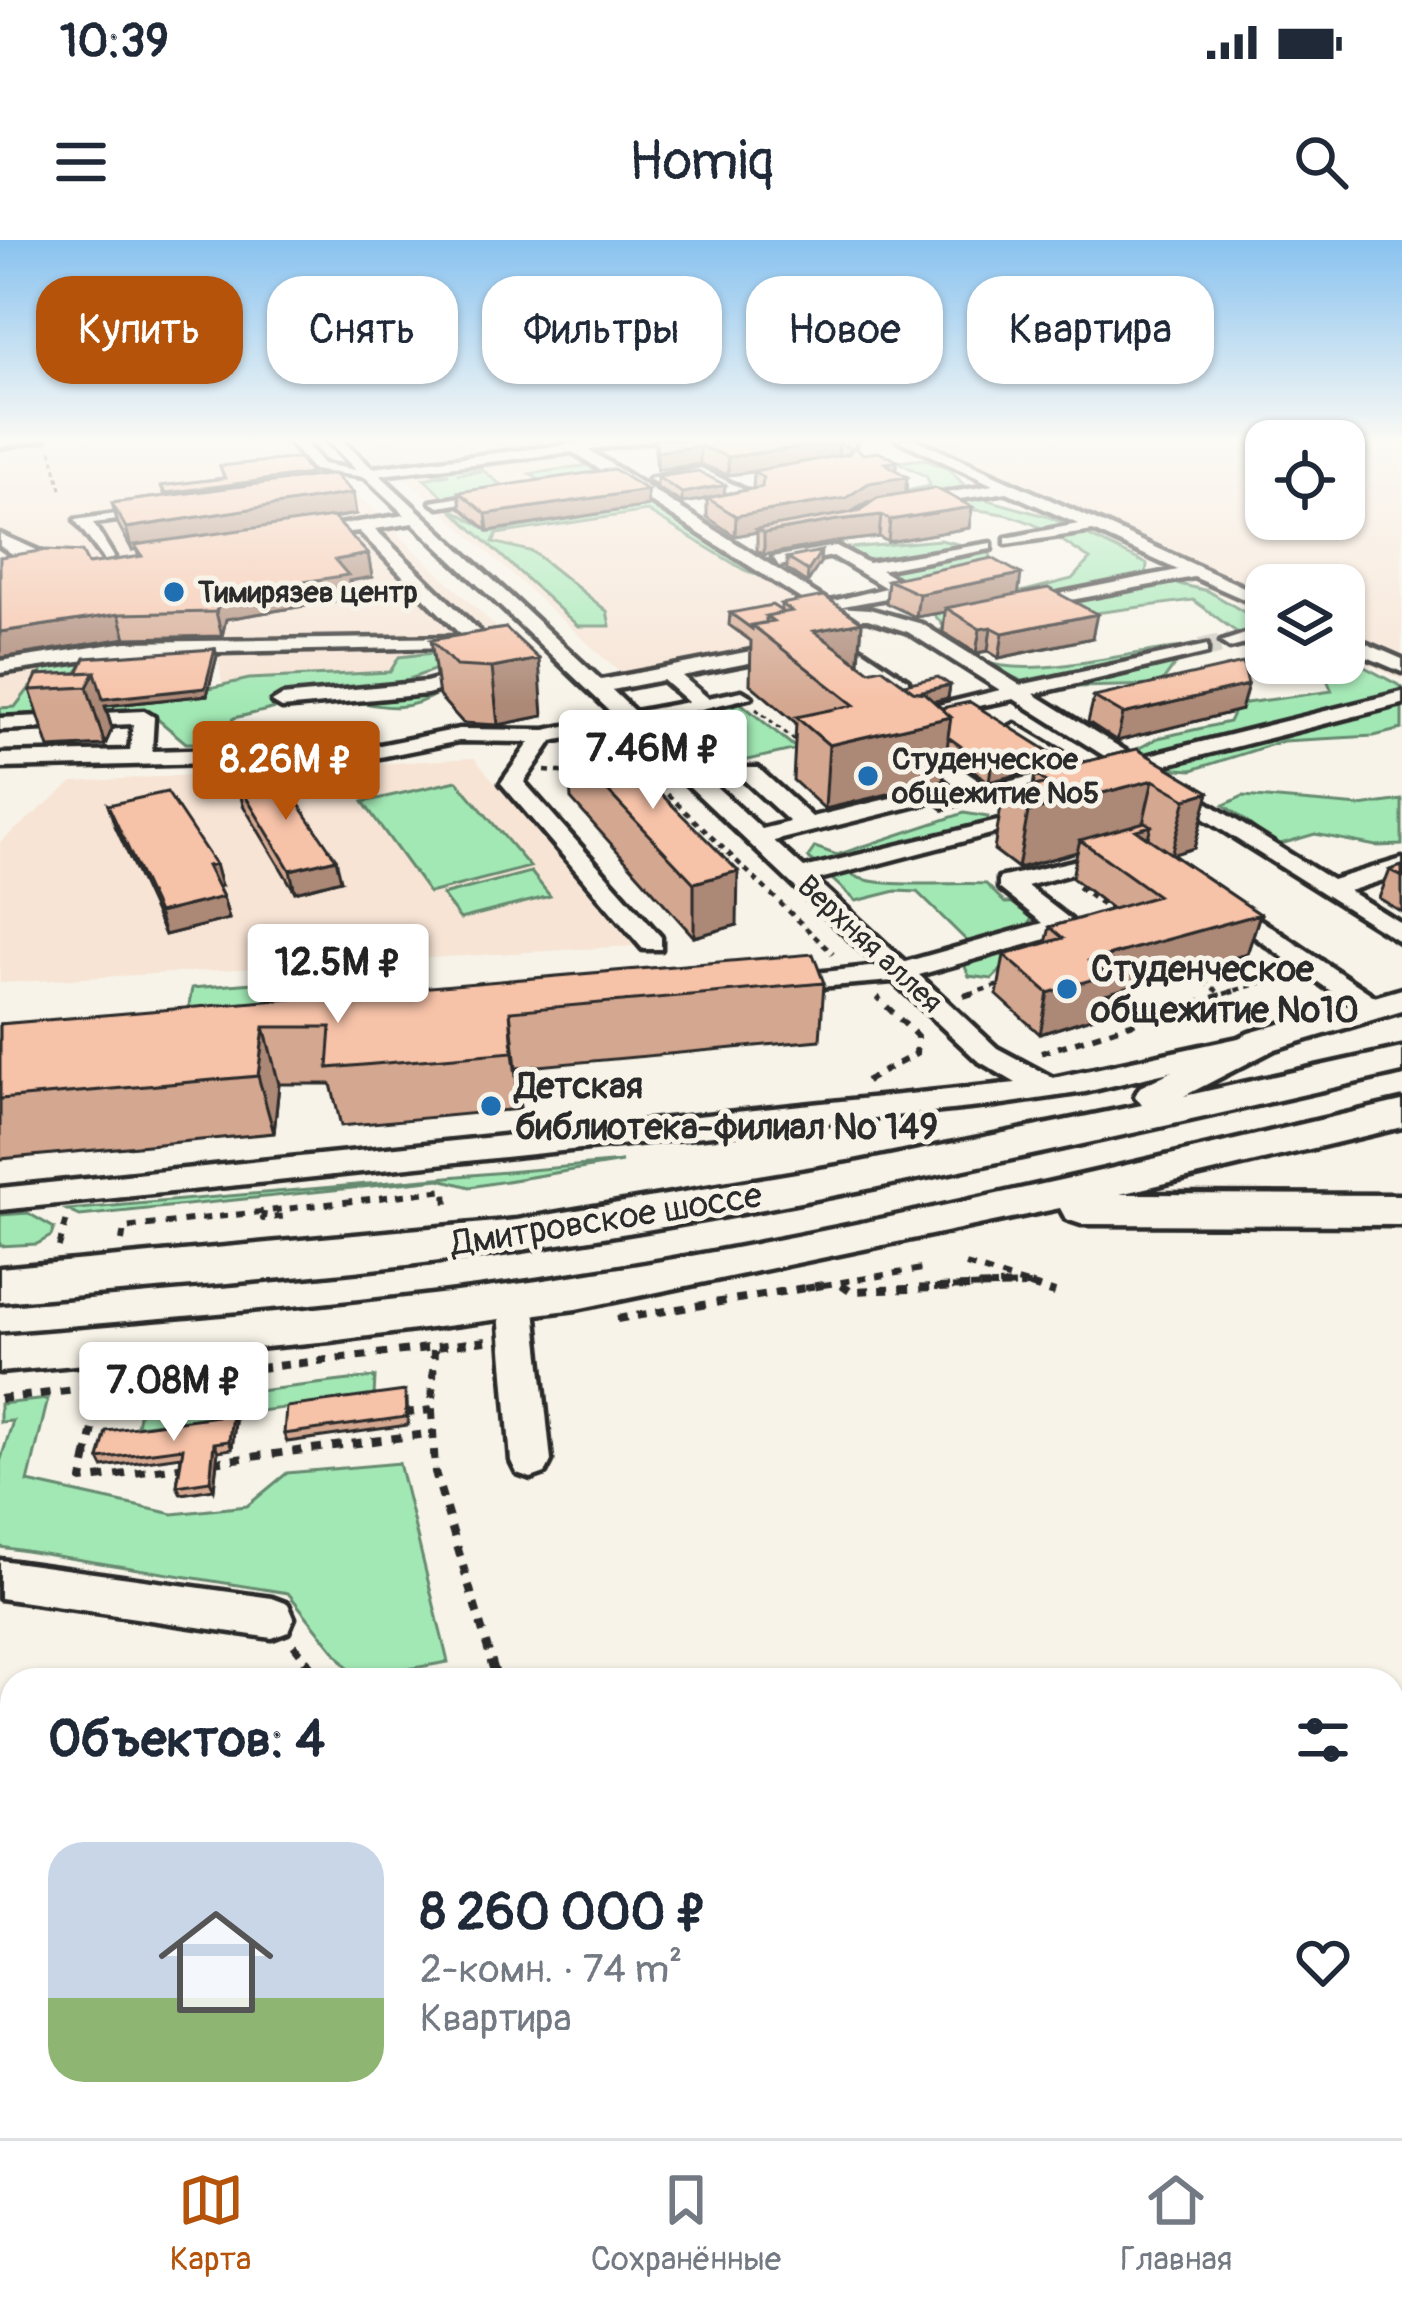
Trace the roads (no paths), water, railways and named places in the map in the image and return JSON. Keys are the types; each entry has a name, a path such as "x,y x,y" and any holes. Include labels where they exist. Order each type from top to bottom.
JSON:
{"main road":[{"path":"1054,1138 1197,1078 1262,1041 1387,1004"},
{"name":"Дмитровское шоссе","path":"0,1286 513,1236 721,1203 1054,1138 1402,1060"},
{"path":"966,1216 1402,1114"},
{"path":"966,1216 1125,1206 1259,1214 1402,1210"},
{"name":"Дмитровское шоссе","path":"0,1354 330,1326 518,1318 966,1216"}],"street":[{"path":"87,528 107,562"},
{"path":"274,540 353,528"},
{"path":"365,528 479,642"},
{"name":"Верхняя аллея","path":"426,528 987,1054 1048,1088"},
{"path":"714,528 740,544 760,565 830,610 869,614 915,628 1402,935"},
{"path":"1012,541 1086,528"},
{"path":"1098,528 1245,595"},
{"path":"0,539 33,559 74,566"},
{"path":"866,568 985,546"},
{"path":"760,565 836,551 902,590 830,610"},
{"path":"1004,610 1195,572"},
{"path":"830,610 839,640 901,684 869,691"},
{"path":"915,628 938,623"},
{"path":"0,667 126,648 479,642 542,636"},
{"path":"1230,642 1245,639"},
{"path":"596,687 839,640"},
{"path":"909,718 1200,649"},
{"path":"1365,649 1402,666"},
{"path":"536,663 565,657"},
{"path":"282,702 427,688 513,667"},
{"path":"667,673 703,704"},
{"path":"0,761 256,754 316,746 380,751 459,735 544,736 742,697"},
{"path":"929,754 984,795 1402,698"},
{"path":"973,704 1077,771"},
{"path":"0,724 144,717 141,754"},
{"path":"544,736 512,783 652,943"},
{"path":"750,773 808,825"},
{"path":"1116,794 1160,782"},
{"path":"756,838 970,785"},
{"path":"797,877 1072,805"},
{"path":"739,989 899,972 1062,926 1008,884 1141,847"},
{"path":"1328,889 1402,866"},
{"path":"1198,886 1313,965 1387,1004"},
{"path":"0,1199 989,1096 1048,1088 1262,1041"},
{"path":"987,1054 996,1072 989,1096"},
{"path":"518,1318 531,1461"},
{"path":"0,1579 272,1618"}],"tunnel":[{"path":"1200,649 1230,642"}],"place":[{"name":"Тимирязев центр","path":"174,592"},
{"name":"Студенческое общежитие №5","path":"868,776"},
{"name":"Студенческое общежитие №10","path":"1067,989"},
{"name":"Детская библиотека-филиал № 149","path":"491,1106"}]}
